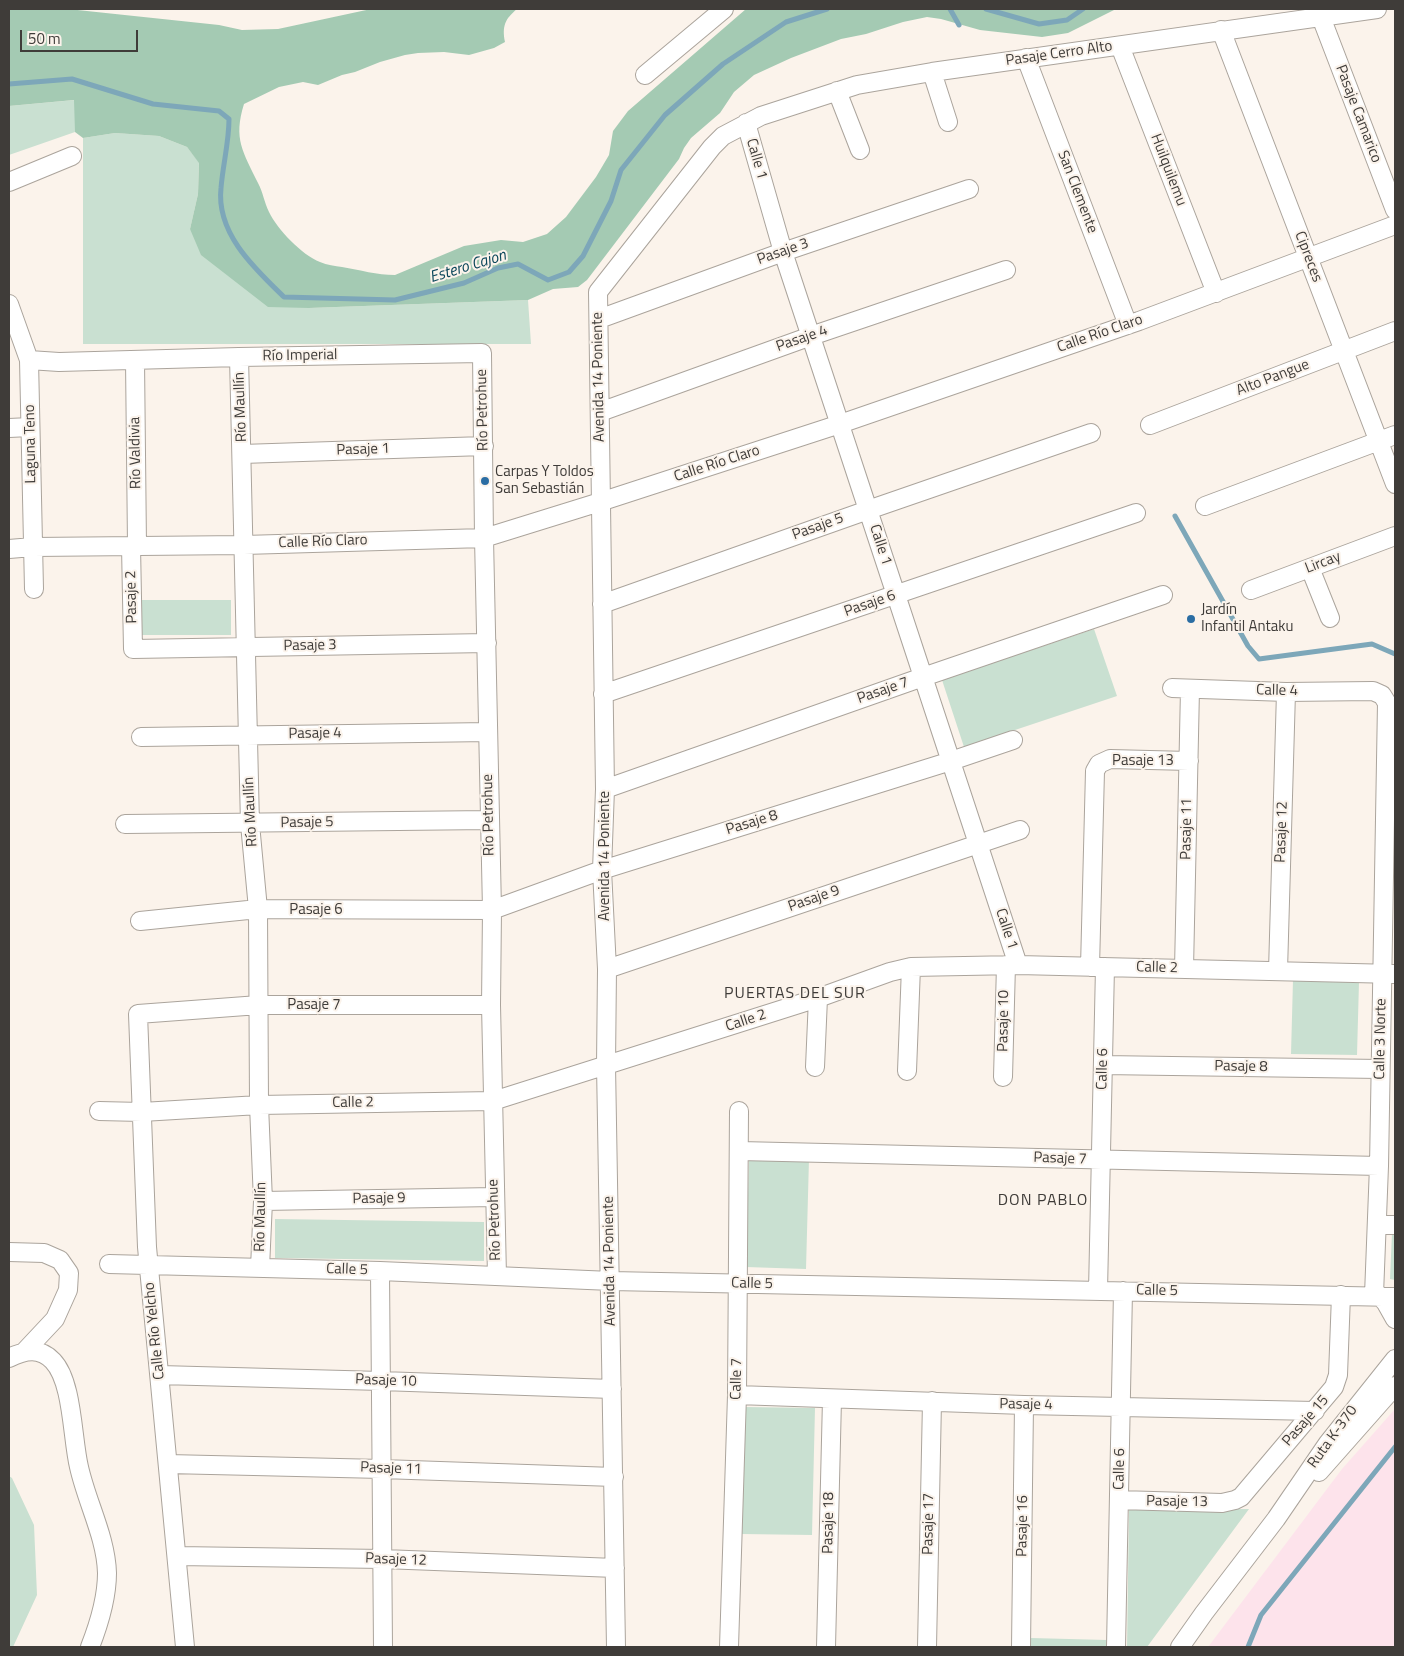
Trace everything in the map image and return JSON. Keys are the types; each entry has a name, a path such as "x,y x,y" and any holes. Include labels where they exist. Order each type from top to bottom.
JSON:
{"street":[{"path":"645,75 724,9"},
{"name":"Pasaje Cerro Alto","path":"746,123 761,116 857,85 1026,58 1377,9"},
{"name":"Pasaje Camarico","path":"1321,17 1395,210"},
{"name":"Cipreces","path":"1221,30 1395,484"},
{"name":"Huilquilemu","path":"1120,46 1216,293"},
{"name":"San Clemente","path":"1026,58 1128,325"},
{"path":"932,72 948,122"},
{"path":"837,91 860,150"},
{"name":"Calle 1","path":"746,123 783,252 978,844 1012,965"},
{"name":"Avenida 14 Poniente","path":"616,1647 606,1065 607,969 602,870 605,789 598,292 712,147 723,136 746,123"},
{"path":"9,182 72,156"},
{"name":"Pasaje 3","path":"598,319 783,252 969,189"},
{"name":"Calle Río Claro","path":"9,549 484,538 840,424 1128,325 1395,225"},
{"name":"Pasaje 4","path":"600,412 811,336 1006,270"},
{"name":"Laguna Teno","path":"9,308 29,360 34,588"},
{"name":"Alto Pangue","path":"1150,425 1395,331"},
{"name":"Río Imperial","path":"29,360 135,360 482,353"},
{"name":"Río Petrohue","path":"482,353 492,910 491,1005 494,1197 497,1276"},
{"name":"Río Maullín","path":"240,357 250,824 258,909 263,1201 260,1268"},
{"name":"Río Valdivia","path":"134,546 135,360"},
{"path":"9,428 30,427"},
{"name":"Pasaje 5","path":"602,604 1091,434"},
{"path":"1205,506 1395,435"},
{"name":"Pasaje 1","path":"242,454 484,446"},
{"name":"Pasaje 6","path":"603,694 1136,513"},
{"name":"Lircay","path":"1252,590 1395,536"},
{"name":"Pasaje 2","path":"133,649 134,546"},
{"path":"1310,568 1330,618"},
{"name":"Pasaje 7","path":"605,789 1163,595"},
{"name":"Pasaje 3","path":"133,649 487,643"},
{"name":"Calle 4","path":"1172,688 1286,692 1369,690 1382,695"},
{"name":"Pasaje 11","path":"1184,969 1190,689"},
{"name":"Pasaje 12","path":"1278,971 1286,692"},
{"name":"Calle 3 Norte","path":"1382,695 1388,708 1389,974 1380,1069 1377,1225 1383,1296"},
{"name":"Pasaje 4","path":"141,737 488,732"},
{"name":"Pasaje 8","path":"492,910 602,870 951,762 1013,740"},
{"name":"Pasaje 13","path":"1099,764 1110,759 1189,761"},
{"name":"Calle 6","path":"1098,1291 1103,1065 1098,967 1094,776 1099,764"},
{"name":"Pasaje 5","path":"125,824 489,820"},
{"name":"Pasaje 9","path":"607,969 1020,830"},
{"name":"Pasaje 6","path":"140,921 258,909 492,910"},
{"name":"Calle 2","path":"99,1111 142,1112 260,1105 493,1101 818,998 890,972 911,967 1012,965 1389,974"},
{"name":"Pasaje 10","path":"1003,1077 1012,965"},
{"path":"908,1071 911,967"},
{"path":"815,1067 818,998"},
{"name":"Pasaje 7","path":"138,1014 259,1005 491,1005"},
{"name":"Calle Río Yelcho","path":"138,1014 148,1265 185,1647"},
{"name":"Pasaje 8","path":"1103,1065 1380,1069"},
{"name":"Calle 7","path":"729,1647 737,1395 740,1110"},
{"name":"Pasaje 7","path":"740,1151 1379,1166"},
{"name":"Pasaje 9","path":"263,1201 494,1197"},
{"path":"1377,1225 1395,1225"},
{"path":"9,1252 44,1253 60,1260 69,1274 68,1290 54,1319 25,1351"},
{"name":"Calle 5","path":"109,1264 380,1271 611,1280 1383,1296"},
{"path":"380,1271 383,1647"},
{"name":"Calle 6","path":"1116,1647 1123,1291"},
{"name":"Pasaje 15","path":"1234,1500 1246,1491 1330,1392 1338,1375 1340,1295"},
{"path":"1383,1296 1395,1319"},
{"path":"9,1358 25,1351 38,1351 46,1355 60,1370 66,1383 79,1467 106,1554 105,1600 90,1647"},
{"name":"Ruta K-370","path":"1180,1647 1276,1519 1328,1443 1395,1359"},
{"name":"Pasaje 10","path":"160,1376 612,1389"},
{"name":"Ruta K-370","path":"1276,1519 1395,1386"},
{"name":"Pasaje 4","path":"737,1395 1024,1405 1315,1410"},
{"name":"Pasaje 18","path":"826,1647 832,1399"},
{"name":"Pasaje 17","path":"927,1647 932,1402"},
{"name":"Pasaje 16","path":"1021,1647 1024,1405"},
{"name":"Pasaje 11","path":"168,1464 614,1477"},
{"name":"Pasaje 13","path":"1119,1500 1222,1503 1234,1500"},
{"name":"Pasaje 12","path":"177,1556 382,1559 615,1568"}],"shaded area":[{"path":"1395,1409 1395,1647 1208,1647 1342,1469"}],"green space":[{"path":"9,9 68,9 219,25 242,30 278,29 371,9 517,9 505,23 505,42 494,48 469,55 444,52 405,55 342,75 318,85 303,82 279,87 244,104 239,127 241,145 260,186 269,212 284,233 298,248 313,259 323,263 395,275 464,246 501,240 523,242 547,234 566,217 596,177 609,155 613,131 628,111 746,9 1116,9 1068,33 1042,37 980,30 927,17 841,39 791,58 754,75 734,92 720,113 691,138 679,159 587,280 578,287 553,289 528,300 309,308 268,307 201,255 190,229 198,194 199,163 187,147 159,136 115,133 83,138 75,132 74,100 9,106"},
{"path":"75,100 75,132 9,155 9,106"},
{"path":"115,133 159,136 187,147 199,162 198,194 190,229 309,308 528,300 531,344 83,344 83,138"},
{"path":"141,600 231,600 231,635 141,635"},
{"path":"1094,629 1117,696 964,747 942,680"},
{"path":"1293,980 1359,982 1357,1055 1291,1054"},
{"path":"749,1158 809,1159 806,1269 746,1267"},
{"path":"275,1219 484,1222 484,1261 275,1258"},
{"path":"1392,1233 1395,1234 1395,1280 1390,1279"},
{"path":"744,1407 815,1408 812,1535 742,1534"},
{"path":"9,1476 12,1478 34,1525 37,1595 13,1647 9,1647"},
{"path":"1249,1509 1147,1647 1127,1647 1129,1510"},
{"path":"1031,1638 1107,1640 1107,1647 1031,1647"}],"waterway":[{"name":"Estero Cajon","path":"9,84 72,79 153,104 219,111 229,119 221,188 221,204 225,220 239,248 261,274 284,297 395,300 464,283 498,268 518,264 548,280 569,272 583,256 611,201 621,170 665,115 723,64 786,22 827,9"},
{"path":"950,9 959,25"},
{"name":"Estero Cajon","path":"986,9 1039,24 1067,20 1083,9"},
{"path":"1175,516 1248,646 1259,659 1372,644 1395,654"},
{"path":"1248,1647 1261,1615 1395,1447"}],"place":[{"name":"Carpas Y Toldos San Sebastián","path":"485,481"},
{"name":"Jardín Infantil Antaku","path":"1191,619"}],"district":[{"name":"PUERTAS DEL SUR","path":"795,994"},
{"name":"DON PABLO","path":"1043,1201"}]}
